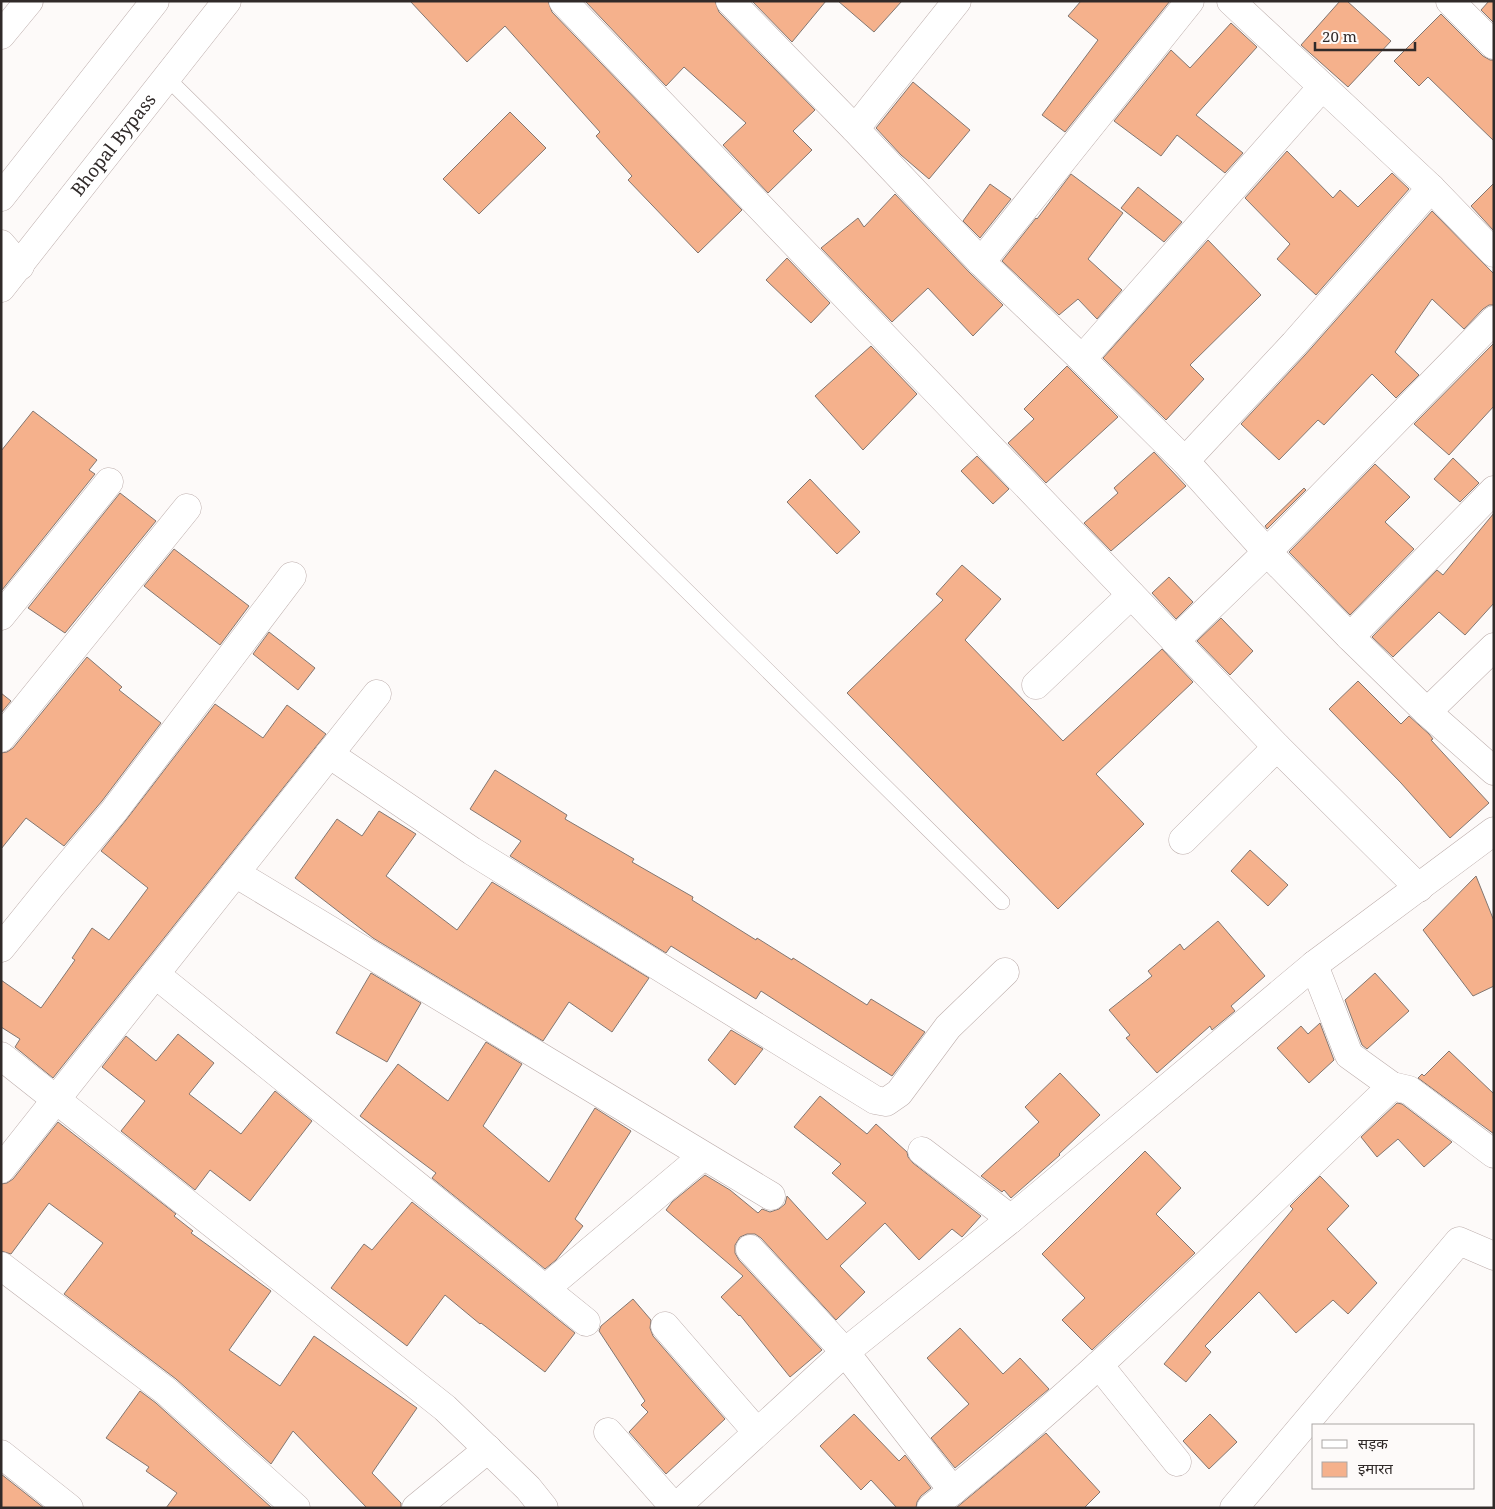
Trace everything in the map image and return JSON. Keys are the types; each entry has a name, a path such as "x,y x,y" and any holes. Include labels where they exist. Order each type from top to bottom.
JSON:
{"street":[{"path":"1,35 29,1"},
{"path":"1,197 155,1"},
{"name":"Bhopal Bypass","path":"1,288 227,1"},
{"path":"563,1 1277,747 1419,888"},
{"path":"730,1 981,262 1185,461 1267,552 1350,637 1427,712 1494,771"},
{"path":"855,129 957,1"},
{"path":"981,262 1190,1"},
{"path":"1231,1 1431,188 1494,253"},
{"path":"1450,1 1494,45"},
{"path":"1082,359 1322,87"},
{"path":"1185,461 1294,344 1431,188"},
{"path":"1,244 20,266"},
{"path":"1175,641 1267,552 1494,320"},
{"path":"1,616 109,482"},
{"path":"1350,637 1494,490"},
{"path":"1,738 187,508"},
{"path":"1,948 114,810 292,576"},
{"path":"1036,685 1131,595"},
{"path":"1427,712 1494,647"},
{"path":"1,1169 377,694"},
{"path":"1183,840 1277,747"},
{"path":"329,754 472,852 875,1100 886,1102 898,1093 948,1027 1005,972"},
{"path":"608,1432 675,1508 845,1352 1011,1219 1314,965 1494,831"},
{"path":"235,873 771,1196"},
{"path":"1314,965 1349,1055 1392,1086 1409,1090 1494,1154"},
{"path":"155,974 586,1322"},
{"path":"1,1056 445,1408 528,1488 544,1508"},
{"path":"931,1508 1099,1366 1392,1086"},
{"path":"922,1151 1011,1219"},
{"path":"545,1289 702,1156"},
{"path":"1234,1508 1459,1241 1494,1256"},
{"path":"750,1249 845,1352 953,1491"},
{"path":"1,1266 166,1391 296,1508"},
{"path":"665,1326 757,1432"},
{"path":"1099,1366 1177,1462"},
{"path":"416,1508 488,1450"},
{"path":"1,1454 69,1508"}],"lane":[{"path":"166,78 1002,902"}],"building":[{"path":"410,1 548,1 552,12 742,210 698,253 628,180 632,176 596,136 600,132 505,26 467,62"},
{"path":"585,1 715,1 719,12 815,110 793,131 812,150 768,193 723,145 746,123 684,67 666,86"},
{"path":"752,1 826,1 792,42"},
{"path":"838,1 902,1 874,32"},
{"path":"1081,1 1170,1 1065,132 1042,115 1098,40 1068,16"},
{"path":"1340,1 1347,1 1391,41 1348,87 1301,45"},
{"path":"1489,1 1494,1 1494,23 1481,10"},
{"path":"1441,14 1483,56 1494,60 1494,141 1428,77 1419,86 1394,61"},
{"path":"1231,23 1257,47 1196,115 1243,153 1225,173 1177,135 1161,156 1114,121 1171,50 1190,68"},
{"path":"913,82 970,130 929,179 901,155 876,128"},
{"path":"510,112 546,148 479,214 443,179"},
{"path":"1287,151 1333,198 1340,190 1358,207 1392,173 1409,189 1316,295 1277,259 1290,244 1245,198"},
{"path":"1071,174 1123,213 1088,259 1122,290 1097,319 1078,299 1059,315 1002,261"},
{"path":"1494,183 1494,229 1493,230 1471,206"},
{"path":"990,184 1011,199 980,238 963,221"},
{"path":"1138,187 1182,222 1164,242 1121,208"},
{"path":"895,194 1003,305 973,336 928,288 892,322 821,248 858,218 864,227"},
{"path":"1432,211 1494,274 1494,305 1489,305 1483,309 1464,329 1432,299 1395,352 1419,375 1396,398 1372,374 1324,425 1318,420 1279,460 1241,424 1305,355"},
{"path":"1208,240 1261,295 1190,365 1204,379 1166,420 1103,358"},
{"path":"787,258 830,303 811,323 766,280"},
{"path":"1494,343 1494,406 1449,455 1414,424"},
{"path":"871,346 917,394 863,450 815,396"},
{"path":"1067,366 1118,417 1046,483 1008,443 1034,419 1024,409"},
{"path":"33,411 97,460 89,470 95,474 2,590 1,451"},
{"path":"1154,452 1186,486 1111,551 1084,523 1118,493 1114,488"},
{"path":"977,456 1009,489 993,504 961,471"},
{"path":"1453,458 1479,483 1460,502 1434,479"},
{"path":"1375,464 1410,497 1385,522 1414,549 1350,615 1289,552"},
{"path":"810,479 860,532 837,554 787,502"},
{"path":"1304,488 1306,490 1267,529 1265,526"},
{"path":"120,493 156,521 65,633 28,608"},
{"path":"1494,513 1494,603 1465,635 1439,612 1393,657 1372,637 1437,570 1443,575"},
{"path":"174,549 249,606 220,645 144,586"},
{"path":"962,565 1001,599 965,640 1063,741 1162,649 1193,682 1096,774 1144,824 1058,909 847,693 943,600 936,594"},
{"path":"1169,577 1193,602 1176,619 1152,593"},
{"path":"1221,618 1253,651 1230,675 1197,641"},
{"path":"269,632 315,668 298,690 253,654"},
{"path":"87,657 122,687 119,690 161,723 102,801 64,846 26,818 1,849 1,753 13,748"},
{"path":"1358,681 1401,724 1409,716 1429,734 1433,739 1431,740 1489,803 1450,838 1401,783 1329,709"},
{"path":"1,693 11,701 1,713"},
{"path":"215,704 263,738 287,705 326,734 53,1078 15,1047 20,1039 1,1027 1,980 41,1008 75,960 72,958 92,928 109,940 148,888 101,851"},
{"path":"495,770 567,815 565,819 634,859 632,862 693,897 692,900 756,940 757,938 792,960 793,958 867,1005 871,999 925,1032 892,1076 761,991 756,999 671,946 666,953 510,856 521,841 470,809"},
{"path":"379,811 416,834 386,876 457,930 492,882 649,978 612,1032 569,1002 543,1041 373,938 295,878 337,819 362,836"},
{"path":"1250,850 1288,885 1268,906 1231,871"},
{"path":"1476,876 1494,921 1494,986 1473,996 1423,930"},
{"path":"1218,921 1265,976 1231,1006 1235,1011 1212,1030 1210,1026 1157,1073 1126,1038 1130,1035 1109,1010 1152,976 1148,971 1180,944 1184,950"},
{"path":"371,973 421,1003 387,1062 336,1033"},
{"path":"1375,973 1409,1011 1367,1049 1362,1045 1345,1000"},
{"path":"1320,1023 1334,1060 1309,1083 1277,1048 1301,1026 1308,1034"},
{"path":"731,1030 763,1049 735,1085 708,1060"},
{"path":"178,1034 214,1063 189,1094 241,1134 275,1091 312,1121 250,1201 210,1170 195,1190 121,1131 145,1101 102,1067 126,1036 156,1061"},
{"path":"486,1042 522,1064 483,1126 549,1182 595,1108 631,1131 575,1219 583,1226 556,1260 545,1269 432,1178 436,1173 360,1116 398,1064 448,1101"},
{"path":"1449,1051 1494,1094 1494,1134 1418,1078 1422,1074 1424,1076"},
{"path":"1060,1073 1100,1115 1060,1155 1011,1198 1004,1190 1002,1192 981,1176 1039,1122 1025,1107"},
{"path":"820,1096 867,1134 876,1124 907,1152 908,1157 913,1163 981,1216 962,1237 952,1229 919,1260 885,1223 840,1266 865,1292 836,1320 761,1238 755,1234 747,1234 740,1237 735,1245 735,1253 739,1260 822,1350 790,1377 740,1315 721,1297 743,1276 666,1210 672,1202 705,1175 730,1190 758,1213 762,1209 770,1212 779,1209 785,1204 787,1196 827,1240 866,1203 832,1173 841,1164 794,1127"},
{"path":"1397,1103 1402,1104 1452,1142 1424,1167 1398,1139 1377,1157 1361,1137"},
{"path":"58,1122 176,1214 174,1216 193,1231 191,1233 271,1291 229,1350 280,1386 314,1336 417,1408 372,1473 401,1503 401,1508 367,1508 293,1431 271,1464 176,1379 64,1294 103,1243 49,1203 11,1254 1,1251 1,1184 13,1179"},
{"path":"1145,1151 1181,1188 1156,1214 1195,1253 1092,1350 1062,1320 1085,1298 1042,1254"},
{"path":"1320,1176 1349,1206 1327,1229 1377,1283 1348,1314 1333,1300 1296,1333 1259,1292 1205,1346 1211,1352 1186,1382 1164,1364 1293,1209 1290,1206"},
{"path":"412,1202 575,1333 545,1372 480,1324 445,1295 407,1346 331,1288 364,1244 372,1250"},
{"path":"633,1299 651,1320 650,1328 653,1336 725,1419 666,1474 629,1432 648,1412 641,1405 645,1401 599,1331 601,1326"},
{"path":"960,1328 1003,1374 1020,1358 1049,1389 955,1468 931,1438 969,1404 927,1358"},
{"path":"140,1391 156,1403 272,1508 166,1508 177,1493 146,1471 149,1467 106,1438"},
{"path":"854,1414 899,1461 905,1455 931,1488 921,1496 916,1508 897,1508 871,1480 861,1490 820,1446"},
{"path":"1210,1414 1237,1442 1209,1469 1183,1441"},
{"path":"1046,1433 1100,1492 1084,1508 956,1508"},
{"path":"1,1474 44,1508 1,1508"}]}
